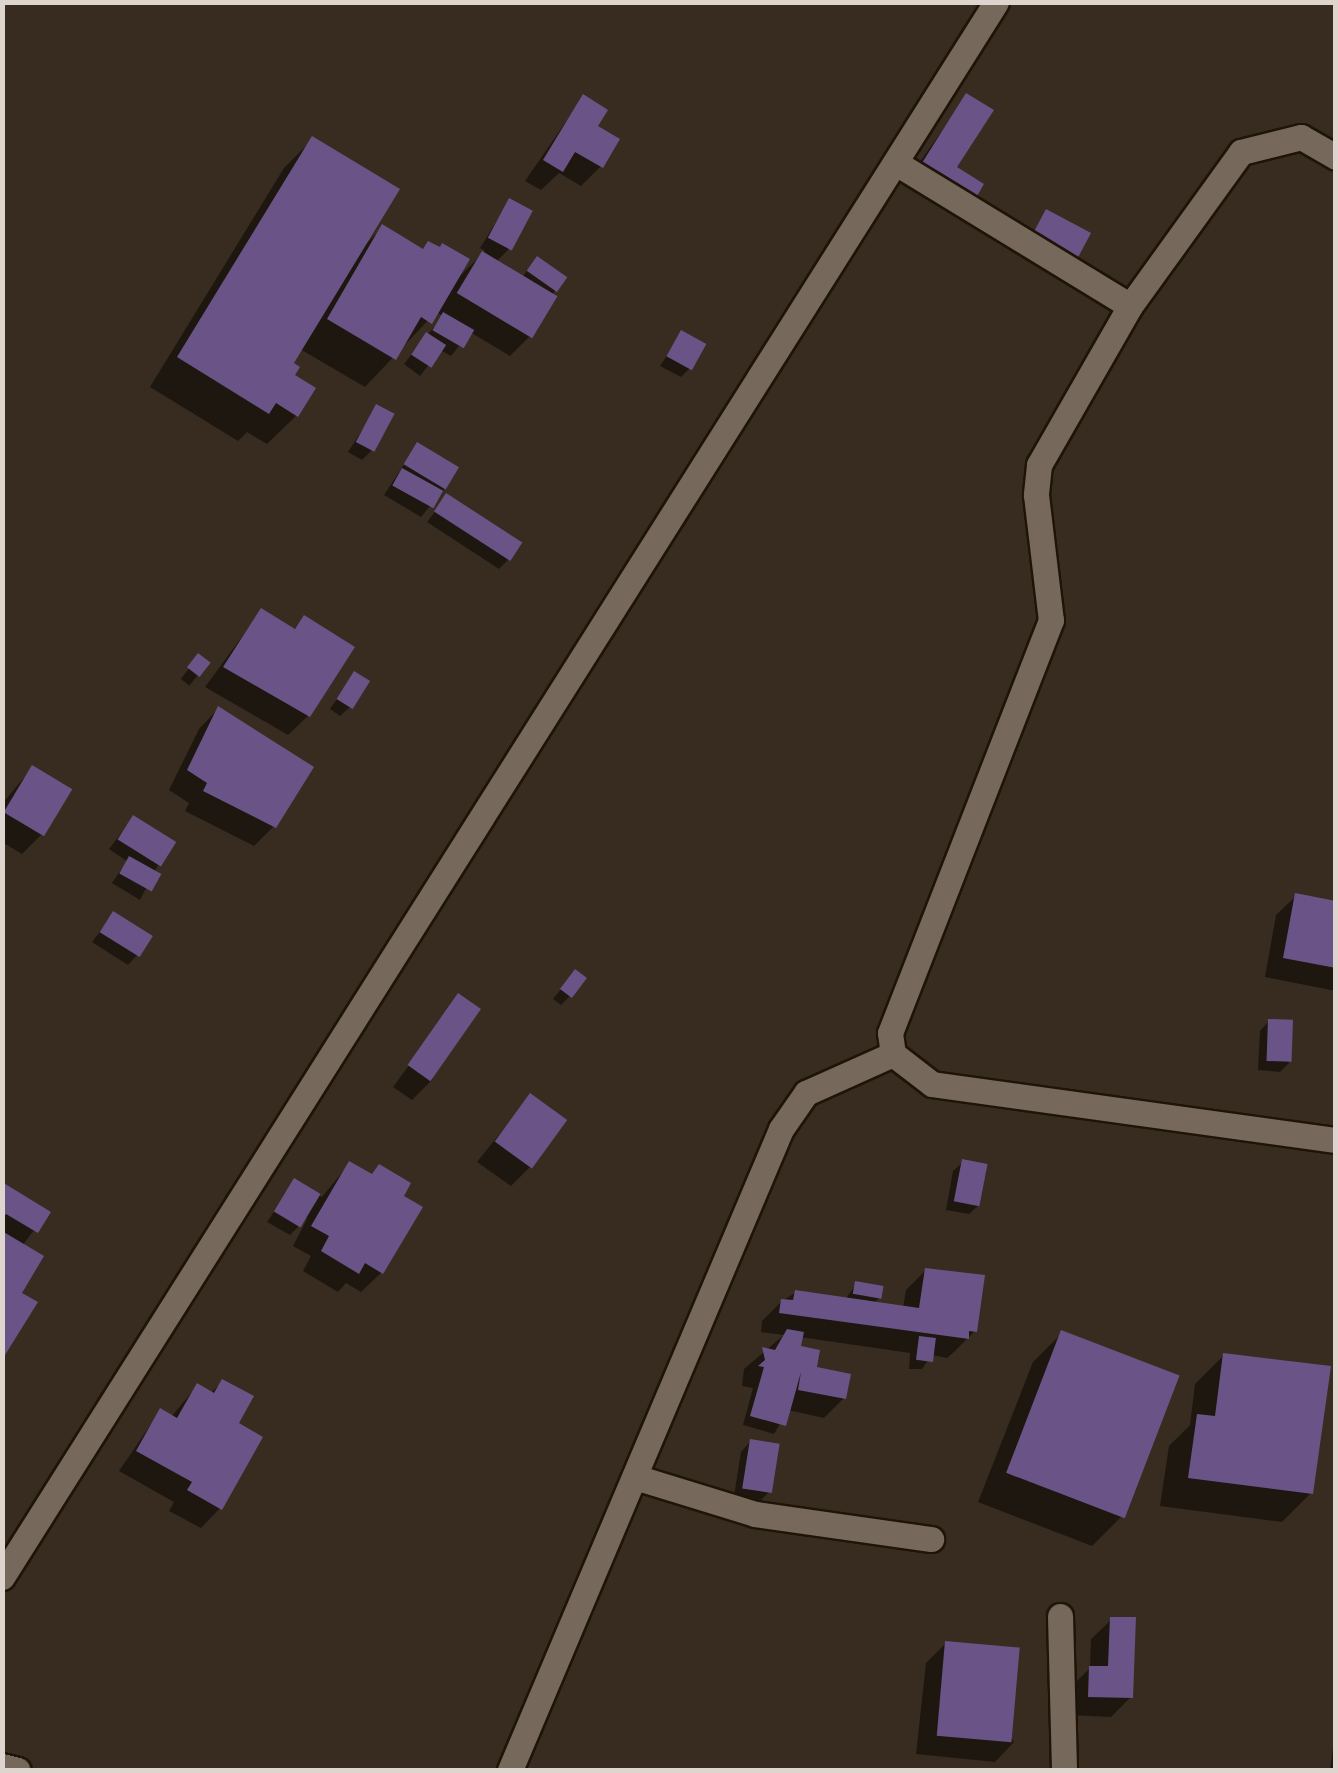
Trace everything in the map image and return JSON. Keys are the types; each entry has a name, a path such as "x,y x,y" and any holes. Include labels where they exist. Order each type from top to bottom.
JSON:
{"street":[{"path":"2,1577 996,2"},
{"path":"1336,157 1301,138 1241,152 1130,306 1040,465 1036,495 1051,620 890,1033 893,1054 932,1084 1336,1140"},
{"path":"896,164 1130,306"},
{"path":"510,1770 781,1129 806,1093 893,1054"},
{"path":"634,1478 755,1514 931,1539"},
{"path":"1060,1616 1064,1770"},
{"path":"2,1766 18,1770"}],"building":[{"path":"966,93 994,110 957,167 984,184 976,198 922,163"},
{"path":"583,94 608,110 598,126 620,139 603,168 575,152 563,172 543,160"},
{"path":"312,136 400,189 294,363 300,367 295,375 316,388 298,417 276,403 269,414 177,357"},
{"path":"509,198 533,211 512,250 488,238"},
{"path":"1046,209 1091,233 1077,259 1032,235"},
{"path":"382,224 423,249 428,241 440,247 442,243 470,259 432,324 421,317 396,360 327,319"},
{"path":"482,251 557,296 532,338 457,293"},
{"path":"537,256 567,277 557,292 527,271"},
{"path":"443,312 474,330 464,348 432,330"},
{"path":"681,330 706,344 692,370 666,356"},
{"path":"426,332 446,345 431,368 411,355"},
{"path":"376,404 395,414 374,452 356,442"},
{"path":"417,442 459,467 446,490 404,464"},
{"path":"402,468 443,491 433,508 392,485"},
{"path":"446,493 522,543 510,561 434,511"},
{"path":"261,608 295,629 304,615 355,647 310,717 223,667"},
{"path":"198,653 211,663 200,677 187,667"},
{"path":"354,671 370,681 353,709 337,699"},
{"path":"218,706 314,767 276,828 203,791 207,783 187,770"},
{"path":"32,765 72,789 44,836 4,812"},
{"path":"133,815 176,842 161,867 118,840"},
{"path":"129,856 161,874 152,891 119,873"},
{"path":"1295,893 1336,901 1336,968 1283,958"},
{"path":"113,911 153,936 140,957 100,932"},
{"path":"575,969 587,978 572,998 560,989"},
{"path":"458,993 481,1009 430,1081 408,1065"},
{"path":"1268,1019 1293,1020 1292,1062 1267,1061"},
{"path":"530,1093 567,1120 532,1169 495,1142"},
{"path":"962,1159 988,1164 979,1206 954,1201"},
{"path":"349,1161 372,1174 379,1164 411,1183 404,1196 423,1207 383,1274 365,1263 359,1274 321,1251 329,1236 311,1226"},
{"path":"294,1178 321,1194 300,1227 274,1211"},
{"path":"2,1182 51,1212 38,1233 6,1214 2,1220"},
{"path":"2,1231 44,1256 22,1293 38,1302 5,1355"},
{"path":"925,1268 985,1275 977,1332 969,1331 969,1339 779,1313 781,1299 793,1300 795,1290 919,1308"},
{"path":"855,1281 884,1286 881,1299 853,1294"},
{"path":"787,1329 804,1332 801,1346 820,1350 817,1367 851,1374 846,1399 798,1390 801,1372 786,1426 750,1416 764,1367 758,1366 765,1360 762,1347 775,1350"},
{"path":"1061,1330 1180,1376 1125,1518 1006,1473"},
{"path":"919,1336 936,1338 933,1362 916,1360"},
{"path":"1223,1353 1331,1366 1313,1494 1188,1478 1197,1414 1215,1416"},
{"path":"222,1379 254,1396 239,1423 263,1437 222,1510 187,1490 192,1482 136,1451 160,1408 177,1418 197,1383 214,1393"},
{"path":"750,1439 780,1444 772,1493 742,1488"},
{"path":"1110,1617 1136,1617 1133,1698 1088,1697 1089,1666 1108,1666"},
{"path":"945,1641 1020,1648 1011,1742 937,1736"}]}
